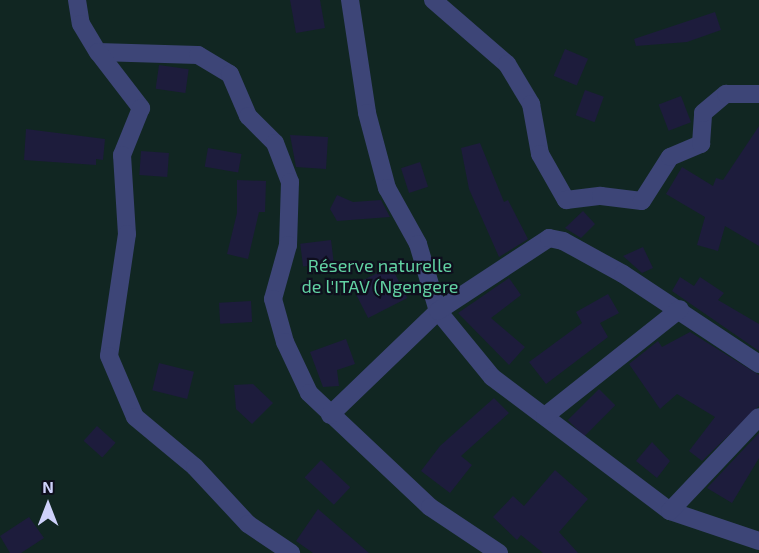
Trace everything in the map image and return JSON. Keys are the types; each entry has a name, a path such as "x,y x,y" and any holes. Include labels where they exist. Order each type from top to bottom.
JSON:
{"street":[{"path":"77,0 81,24 98,52 141,108 122,155 127,234 109,356 135,417 195,467 248,524 291,553"},
{"path":"350,0 367,113 387,188 418,244 438,311 492,377 670,511 759,541"},
{"path":"433,0 507,64 531,104 540,154 566,200 601,196 642,201 670,156 701,144 703,113 726,94 759,94"},
{"path":"98,52 198,55 230,74 248,116 275,143 290,182 288,245 273,299 285,342 309,393 430,507 499,553"},
{"path":"330,415 438,311 549,238 563,241 680,309 759,364"},
{"path":"545,416 680,309"},
{"path":"670,511 759,417"}],"green space":[{"name":"Réserve naturelle de l'ITAV (Ngengere","path":"0,0 759,0 759,553 0,553"}],"building":[{"path":"290,0 320,0 325,28 296,33"},
{"path":"715,12 721,30 687,42 636,46 634,39"},
{"path":"565,49 588,59 577,85 554,76"},
{"path":"159,65 189,69 185,93 156,89"},
{"path":"585,90 604,97 595,122 576,115"},
{"path":"681,96 691,122 669,131 659,105"},
{"path":"759,126 759,246 725,226 718,251 697,245 705,217 666,194 682,167 713,186 716,178 723,180"},
{"path":"26,129 105,139 103,160 96,159 96,165 24,160"},
{"path":"290,135 328,137 326,169 296,167"},
{"path":"480,143 504,202 508,200 528,239 499,257 469,189 461,148"},
{"path":"208,148 241,154 238,173 205,167"},
{"path":"141,151 169,153 167,177 139,175"},
{"path":"420,162 428,187 409,193 401,168"},
{"path":"237,180 266,181 265,212 259,212 248,259 227,254 237,213"},
{"path":"337,195 353,202 381,200 390,217 337,221 330,209"},
{"path":"583,211 595,224 581,238 565,228"},
{"path":"331,240 334,263 303,267 300,244"},
{"path":"643,247 653,268 642,273 623,256"},
{"path":"391,266 407,298 368,318 352,286"},
{"path":"680,277 694,286 700,277 724,293 718,300 759,324 759,351 672,291"},
{"path":"509,278 521,295 491,318 525,347 509,365 458,313"},
{"path":"608,294 619,313 600,323 608,337 546,384 529,362 582,323 576,312"},
{"path":"251,301 252,322 220,324 219,303"},
{"path":"690,332 759,375 759,406 702,461 689,451 715,417 677,394 660,409 629,364 658,341 662,347"},
{"path":"346,339 355,364 337,370 339,386 323,387 310,352"},
{"path":"159,363 194,372 187,399 152,390"},
{"path":"253,384 273,403 252,424 236,409 234,385"},
{"path":"599,389 615,405 584,436 568,420"},
{"path":"494,398 509,413 461,456 472,465 450,493 421,471 440,446"},
{"path":"97,426 116,443 102,458 84,441"},
{"path":"759,433 759,458 732,503 707,488"},
{"path":"652,442 670,461 657,478 636,461"},
{"path":"321,460 350,487 334,505 305,478"},
{"path":"555,470 588,499 559,532 578,553 543,553 521,535 517,540 493,517 513,496 524,506"},
{"path":"318,509 369,553 313,553 296,541"},
{"path":"29,517 44,538 21,553 10,553 0,536"}]}
